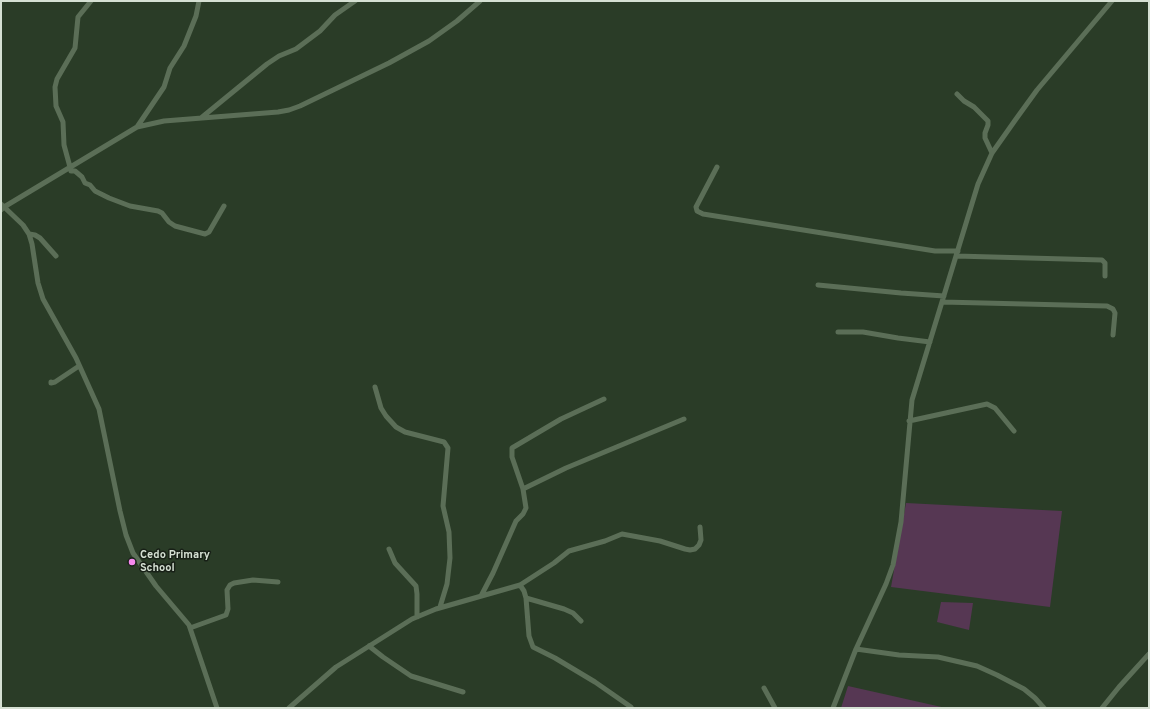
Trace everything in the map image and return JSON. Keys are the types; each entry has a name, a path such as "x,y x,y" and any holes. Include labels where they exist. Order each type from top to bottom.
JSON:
{"street":[{"path":"91,1 78,18 75,48 59,75 55,87 56,106 63,122 64,145 70,169 82,177 85,182 95,191 109,198 130,206 158,211 175,226 205,234 209,232 224,206"},
{"path":"137,127 164,87 170,68 184,46 196,16 199,1"},
{"path":"200,118 267,64 296,49 320,31 335,15 355,1"},
{"path":"833,708 856,648 886,584 892,565 901,522 912,400 973,198 985,166 992,153 1037,90 1112,1"},
{"path":"217,708 190,628 143,569 131,548 120,511 101,414 79,366 43,299 38,283 29,234 23,225 2,207 70,169 137,127 164,121 278,112 300,106 389,63 429,41 457,21 477,2"},
{"path":"958,94 964,101 974,107 986,118 988,123 985,138 992,153"},
{"path":"717,167 696,206 697,211 703,214 957,254 1102,260 1105,263 1104,276"},
{"path":"29,234 40,238 56,256"},
{"path":"818,285 944,296"},
{"path":"942,302 1107,306 1113,309 1115,313 1113,335"},
{"path":"838,332 860,332 930,342"},
{"path":"51,382 55,382 79,366"},
{"path":"375,387 380,408 396,427 405,432 444,442 448,448 443,506 449,532 450,558 447,584 440,607"},
{"path":"481,596 516,521 526,509 526,503 512,457 512,448 561,419 604,399"},
{"path":"909,420 987,404 995,408 1014,431"},
{"path":"522,489 566,468 684,419"},
{"path":"289,708 336,667 417,617 440,607 520,585 554,563 569,551 605,541 622,534 660,541 685,549 695,549 701,540 700,527"},
{"path":"389,549 395,563 416,586 417,617"},
{"path":"190,628 226,615 228,609 228,590 230,585 253,580 278,582"},
{"path":"520,585 526,598 530,636 533,647 555,658 595,682 631,707"},
{"path":"526,598 564,609 573,613 581,621"},
{"path":"369,646 411,676 463,692"},
{"path":"856,648 899,655 933,656 977,666 1024,689 1044,708"},
{"path":"1102,708 1149,654"},
{"path":"764,688 775,708"}],"shaded area":[{"path":"906,503 1062,511 1050,607 891,587"},
{"path":"941,602 973,603 969,630 937,622"},
{"path":"848,686 946,708 841,708"}],"place":[{"name":"Cedo Primary School","path":"132,562"}]}
